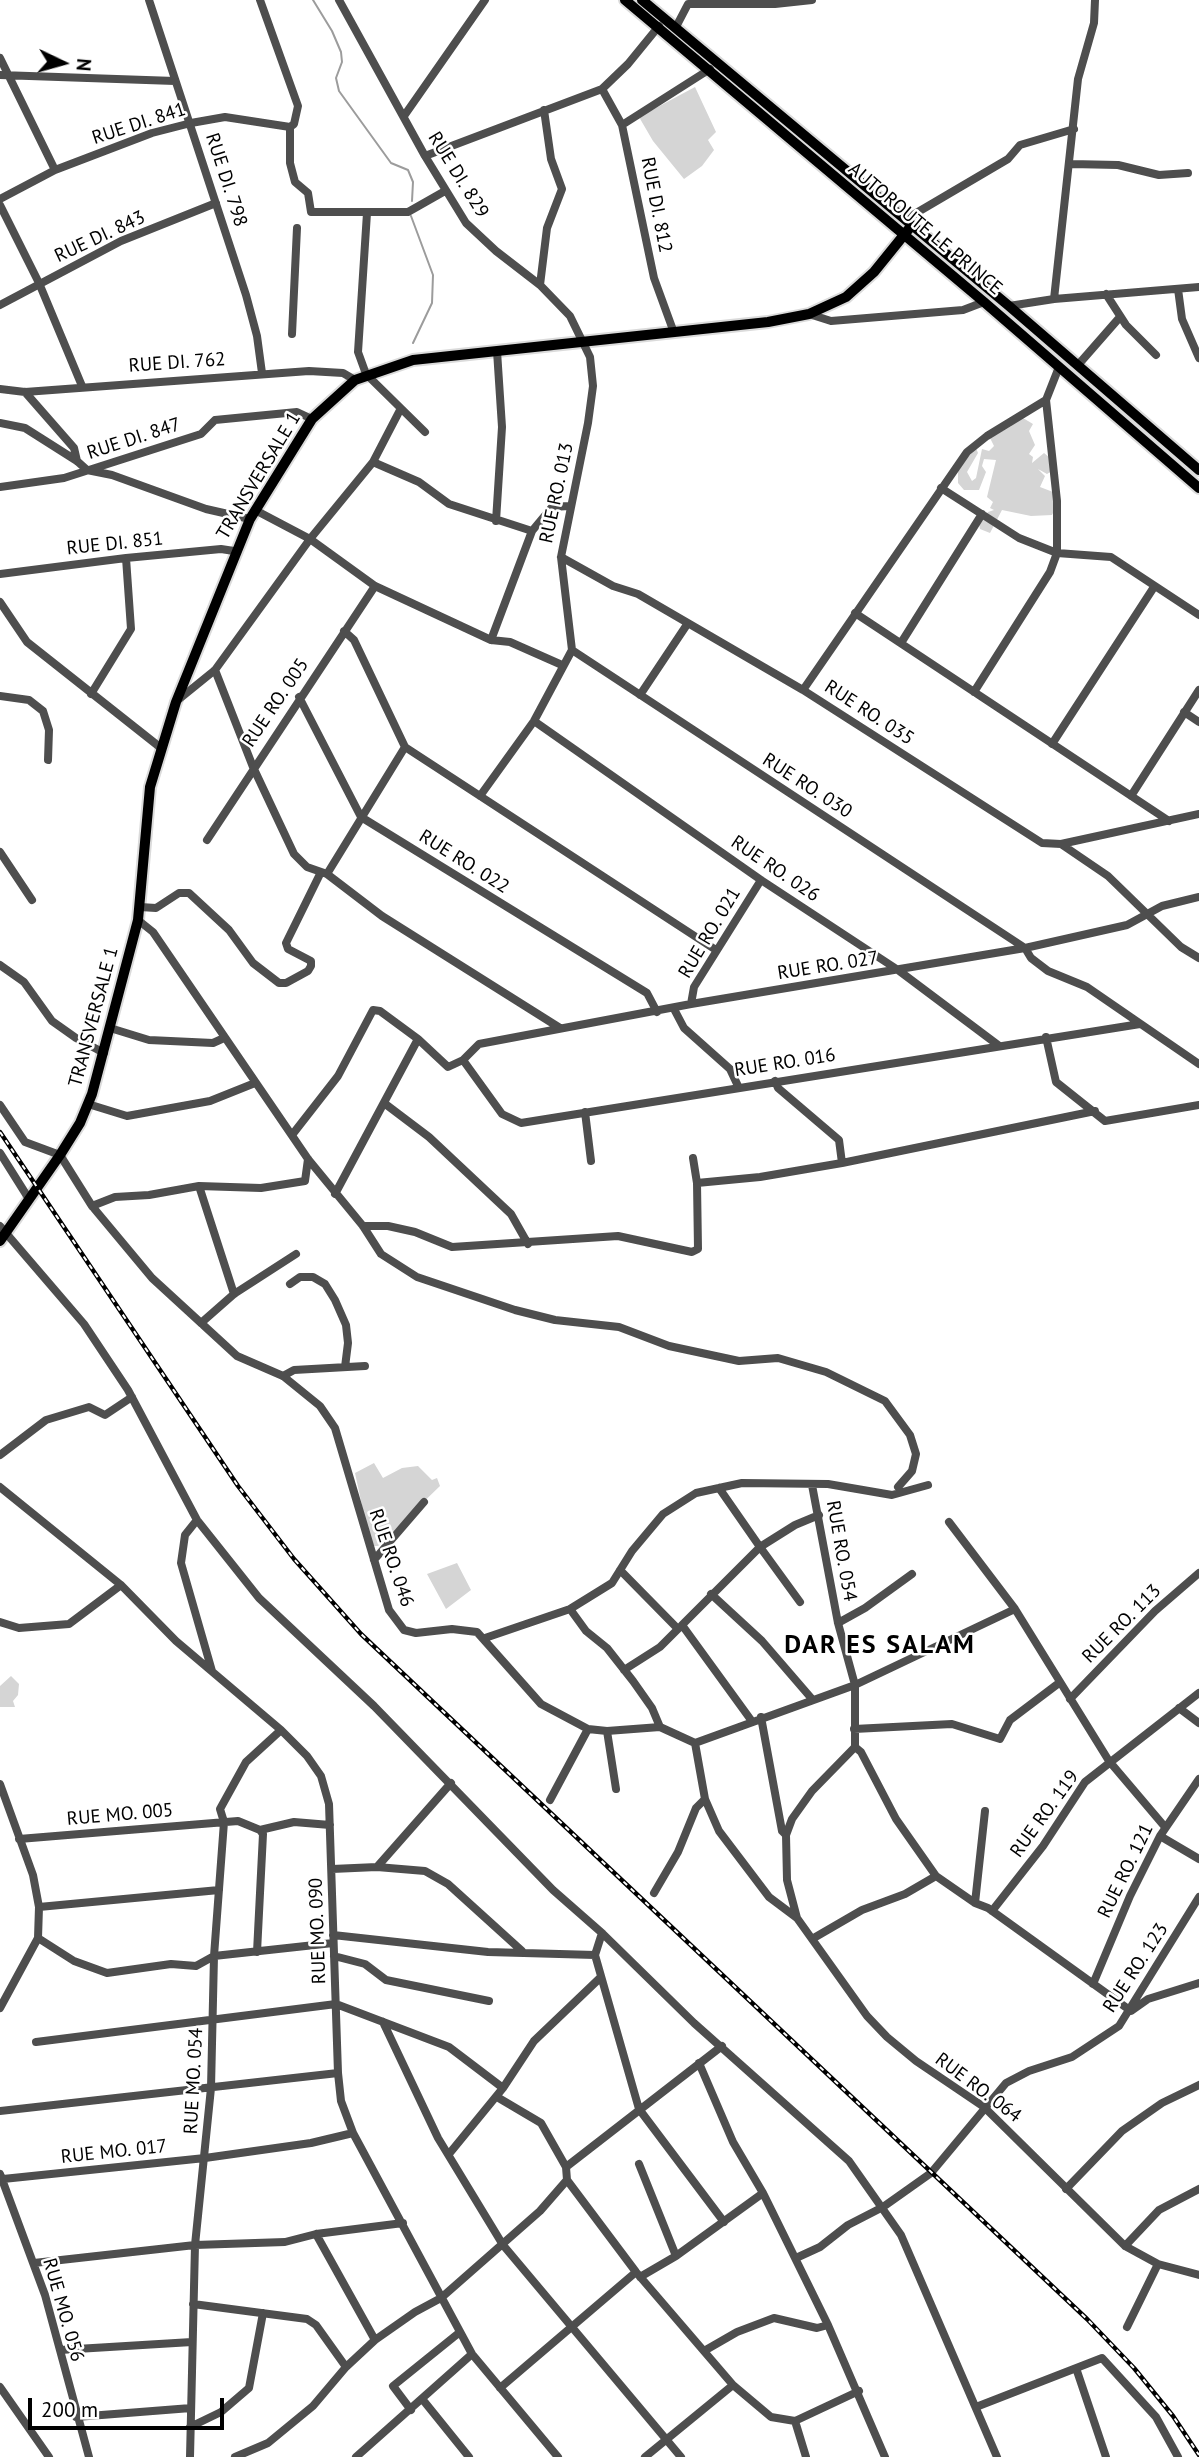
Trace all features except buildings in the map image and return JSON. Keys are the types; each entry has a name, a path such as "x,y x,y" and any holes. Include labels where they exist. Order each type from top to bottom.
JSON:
{"main road":[{"name":"AUTOROUTE LE PRINCE","path":"625,0 710,69 1199,488"},
{"name":"AUTOROUTE LE PRINCE","path":"642,0 1009,306 1199,470"},
{"name":"TRANSVERSALE 1","path":"2,1234 61,1155 88,1104 138,920 149,786 176,702 234,551 253,514 312,419 361,377 412,360 673,330 768,322 809,314 846,298 874,272 904,234 909,222"}],"street":[{"name":"RUE DI. 798","path":"149,0 191,123 254,326 262,373"},
{"path":"260,0 298,106 292,126 290,163 295,183 308,193 311,212 408,212 445,191"},
{"name":"RUE DI. 829","path":"339,0 425,156 466,223 496,251 540,285 570,316 583,340"},
{"path":"404,116 485,0"},
{"path":"676,27 688,4 812,0"},
{"path":"1054,299 1061,223 1071,164 1078,79 1094,23 1095,0"},
{"path":"425,156 603,89 659,26"},
{"path":"0,58 4,75 55,170"},
{"path":"622,125 710,69"},
{"path":"4,75 175,81"},
{"name":"RUE DI. 812","path":"603,89 622,125 654,278 673,330"},
{"path":"540,285 547,228 562,189 551,159 544,110"},
{"name":"RUE DI. 841","path":"0,199 55,170 152,133 191,123 225,117 292,126"},
{"path":"909,222 1008,159 1020,145 1074,129"},
{"path":"1071,164 1118,165 1159,176 1188,173"},
{"name":"RUE DI. 843","path":"0,305 121,241 216,203"},
{"path":"0,205 38,283 82,386"},
{"path":"366,213 358,352 361,377 425,432"},
{"path":"292,334 297,228"},
{"path":"1009,306 1054,299 1199,287"},
{"path":"1178,289 1182,319 1199,358"},
{"path":"1106,294 1120,317 1156,355"},
{"path":"809,314 831,321 963,310 984,302"},
{"path":"1078,365 1120,317"},
{"name":"RUE RO. 013","path":"572,650 563,596 561,557 593,386 590,356 583,340"},
{"path":"496,521 502,427 497,351"},
{"path":"974,692 1050,572 1057,553 1057,501 1046,400 1059,367"},
{"name":"RUE DI. 762","path":"0,389 25,392 262,373 343,373 361,377"},
{"path":"25,392 74,447 77,461"},
{"path":"803,690 967,452 987,436 1046,400"},
{"path":"176,702 215,670 310,539 373,462 400,410"},
{"name":"RUE DI. 847","path":"0,487 65,478 201,434 215,420 297,412 312,419"},
{"path":"0,423 25,428 87,470 112,475 206,509 253,514 310,539 374,586 491,640 510,642 562,665"},
{"path":"373,462 419,482 449,504 531,531"},
{"path":"941,488 1019,538 1057,553 1111,557 1199,615"},
{"path":"491,640 531,531 552,507 569,506"},
{"path":"901,643 982,514"},
{"name":"RUE DI. 851","path":"0,574 126,558 221,549 234,551"},
{"name":"RUE RO. 035","path":"561,557 613,586 638,594 803,690 1042,843 1061,844 1108,876 1181,947 1199,958"},
{"path":"91,694 131,629 126,558"},
{"name":"RUE RO. 005","path":"207,840 374,586"},
{"path":"1052,744 1154,587"},
{"path":"0,602 27,642 161,748"},
{"path":"855,613 1169,821"},
{"path":"640,695 688,623"},
{"path":"344,631 354,640 405,747 716,950"},
{"path":"480,796 534,721 572,650"},
{"name":"RUE RO. 030","path":"572,650 1025,948 1031,958 1048,971 1087,987 1199,1063"},
{"path":"215,670 253,767 294,853 307,867 324,873 382,916 559,1028"},
{"path":"1131,796 1199,690"},
{"path":"0,696 29,700 43,711 50,730 48,760"},
{"path":"299,697 361,817"},
{"path":"1184,712 1199,722"},
{"name":"RUE RO. 026","path":"534,721 761,880 898,970 998,1045"},
{"path":"140,906 156,908 179,893 189,893 229,930 253,963 279,983 286,983 309,971 311,961 288,949 286,943 324,873 405,747"},
{"path":"1061,844 1199,814"},
{"name":"RUE RO. 022","path":"361,817 647,993 657,1012"},
{"path":"0,852 32,900"},
{"name":"RUE RO. 021","path":"691,1004 694,987 761,880"},
{"name":"RUE RO. 027","path":"463,1060 479,1044 559,1028 1025,948 1127,925 1148,912 1199,897"},
{"path":"138,920 153,932 308,1159 363,1226 381,1254 417,1277 515,1310 555,1320 620,1327 669,1346 739,1361 778,1358 826,1372 885,1401 910,1435 916,1454 912,1471 898,1488"},
{"path":"0,965 24,982 52,1021 104,1053"},
{"path":"674,1009 684,1028 730,1069 738,1086"},
{"path":"292,1135 301,1127 338,1076 373,1010 380,1011 418,1039 448,1068 463,1060"},
{"name":"RUE RO. 016","path":"463,1060 502,1114 520,1124 738,1086 1140,1024"},
{"path":"110,1028 149,1040 213,1043 224,1038"},
{"path":"1046,1037 1056,1082 1105,1121 1199,1105"},
{"path":"335,1194 418,1039"},
{"path":"775,1081 778,1088 839,1140 842,1163"},
{"path":"88,1104 127,1116 210,1101 255,1083"},
{"path":"384,1102 429,1137 511,1214 528,1244"},
{"path":"0,1105 25,1142 61,1155"},
{"path":"696,1183 760,1177 842,1163 1095,1111"},
{"path":"585,1112 591,1161"},
{"path":"0,1153 3,1165 29,1199"},
{"name":"RUE RO. 046","path":"61,1155 92,1206 152,1278 237,1356 283,1376 320,1406 335,1428 389,1609 404,1630 416,1633 467,1630 485,1638"},
{"path":"363,1226 388,1226 415,1232 452,1247 618,1236 692,1252 698,1248 696,1183 692,1158"},
{"path":"92,1206 115,1197 149,1195 199,1186 261,1188 304,1181 308,1159"},
{"path":"199,1186 234,1294"},
{"path":"2,1234 84,1324 132,1397 197,1520 259,1598 451,1783 553,1890 602,1933 694,2023 849,2161 901,2235 997,2457"},
{"path":"201,1323 234,1294 296,1254"},
{"path":"290,1284 300,1277 313,1277 325,1284 346,1325 348,1343 345,1367"},
{"path":"283,1376 294,1370 365,1366"},
{"path":"0,1455 46,1420 89,1407 105,1415 132,1397"},
{"path":"928,1485 892,1495 828,1484 742,1483 696,1493 663,1514 612,1583 570,1609 485,1638 541,1704 588,1729 607,1731 660,1727 695,1742 855,1685 1015,1609"},
{"name":"RUE RO. 054","path":"812,1485 838,1623 855,1685 855,1747"},
{"name":"RUE MO. 090","path":"0,1487 121,1585 176,1641 281,1730 307,1756 321,1776 329,1804 341,2101 353,2133 472,2354 558,2457"},
{"path":"719,1488 800,1602"},
{"path":"374,1560 424,1502"},
{"path":"624,1670 660,1647 760,1547 795,1525 819,1515"},
{"path":"197,1520 185,1535 181,1563 212,1671"},
{"path":"949,1522 1015,1609 1109,1761 1165,1827"},
{"path":"620,1570 680,1627 751,1720"},
{"name":"RUE RO. 113","path":"1070,1699 1155,1611 1199,1573"},
{"path":"838,1623 865,1608 912,1574"},
{"path":"0,1622 19,1628 69,1624 121,1585"},
{"path":"711,1594 762,1641 812,1699"},
{"path":"570,1609 586,1632 607,1648 624,1670 652,1708 660,1727"},
{"path":"855,1729 952,1724 1000,1740 1010,1720 1059,1683"},
{"name":"RUE RO. 119","path":"992,1911 1043,1846 1085,1782 1199,1693"},
{"path":"1179,1708 1199,1723"},
{"path":"761,1717 782,1831 786,1835"},
{"path":"550,1800 588,1729"},
{"name":"RUE MO. 054","path":"190,2457 195,2245 211,2088 214,1956 224,1822 220,1809 246,1762 281,1730"},
{"path":"607,1731 616,1788"},
{"path":"695,1742 705,1799 714,1823 762,1888 797,1918"},
{"path":"797,1918 787,1880 786,1835 792,1819 812,1791 855,1747 861,1752 896,1819 936,1876 975,1903 992,1911 1131,2011 1148,1999 1199,1983"},
{"name":"RUE RO. 121","path":"1093,1984 1130,1896 1160,1836 1199,1779"},
{"path":"377,1867 451,1783"},
{"path":"0,1784 33,1875 39,1907 38,1938 0,2008"},
{"path":"654,1893 678,1852 696,1808 705,1799"},
{"path":"975,1903 985,1811"},
{"name":"RUE MO. 005","path":"19,1839 238,1821 260,1830"},
{"path":"257,1952 263,1834 260,1830 294,1822 330,1825"},
{"path":"1160,1836 1199,1859"},
{"path":"332,1869 377,1867 425,1871 448,1884 522,1951"},
{"path":"812,1939 862,1910 905,1894 936,1876"},
{"path":"39,1907 219,1890"},
{"name":"RUE RO. 123","path":"796,2258 820,2247 848,2225 883,2207 931,2173 1006,2083 1028,2071 1072,2057 1119,2026 1131,2011 1199,1897"},
{"name":"RUE RO. 064","path":"797,1918 854,1999 887,2038 916,2062 984,2107 1125,2246 1158,2264 1199,2275"},
{"path":"602,1933 595,1955 639,2109 724,2222"},
{"path":"38,1938 74,1961 107,1973 171,1964 196,1966 214,1956 257,1952 333,1939 488,1952 595,1955"},
{"path":"334,1956 365,1964 386,1980 489,2001"},
{"path":"449,2154 497,2096 534,2041 601,1978"},
{"path":"36,2042 213,2022 336,2004 449,2047 503,2088"},
{"path":"383,2022 438,2138 503,2245 667,2437 681,2457"},
{"path":"566,2167 722,2046"},
{"path":"699,2063 733,2142 764,2193 859,2391 883,2456"},
{"path":"0,2110 338,2073"},
{"path":"1066,2189 1122,2131 1162,2103 1199,2085"},
{"path":"497,2096 541,2123 566,2167 567,2180 638,2274 733,2385 771,2417 795,2421 859,2391"},
{"name":"RUE MO. 017","path":"1,2176 205,2158 311,2143 353,2133"},
{"path":"639,2164 676,2256"},
{"name":"RUE MO. 056","path":"1,2176 34,2263 89,2457"},
{"path":"235,2457 268,2443 304,2413 375,2340 441,2298 556,2196 567,2180"},
{"path":"1125,2246 1159,2210 1199,2189"},
{"path":"500,2388 570,2326 638,2274 676,2256 764,2193"},
{"path":"34,2263 195,2245 285,2242 316,2234 403,2223"},
{"path":"316,2234 375,2340"},
{"path":"1127,2327 1158,2264"},
{"path":"193,2304 307,2319 316,2325 346,2367"},
{"path":"190,2427 222,2412 249,2388 263,2313"},
{"path":"704,2351 737,2332 774,2318 817,2328 828,2325"},
{"path":"411,2410 393,2386 460,2332"},
{"path":"60,2350 192,2342"},
{"path":"356,2457 472,2354"},
{"path":"976,2407 1102,2358 1156,2417 1178,2457"},
{"path":"1076,2368 1106,2457"},
{"path":"645,2457 733,2385"},
{"path":"0,2387 49,2457"},
{"path":"423,2400 466,2456"},
{"path":"76,2417 191,2408"},
{"path":"795,2421 806,2457"}],"shaded area":[{"path":"695,87 716,132 708,140 714,150 702,166 684,179 653,141 639,117"},
{"path":"1018,415 1033,424 1029,431 1035,445 1029,454 1033,457 1032,463 1044,453 1049,457 1052,471 1047,474 1038,469 1045,476 1040,487 1053,492 1055,509 1052,515 1031,516 1002,510 990,533 980,529 979,524 988,512 994,510 990,508 993,502 987,497 996,460 984,459 982,466 986,472 979,490 964,490 958,483 958,468 976,448 978,453 967,472 972,481 976,478 982,449 989,451 994,446 990,438 1011,426 1013,418"},
{"path":"374,1463 383,1478 402,1468 418,1466 432,1480 437,1478 440,1486 378,1546 374,1546 369,1538 355,1473"},
{"path":"457,1563 471,1590 446,1609 427,1574"},
{"path":"11,1676 19,1684 18,1695 13,1701 15,1707 0,1707 0,1686"}],"waterway":[{"path":"313,0 341,52 342,62 336,78 339,91 391,163 408,170 413,182 412,201"},
{"path":"411,216 433,275 432,303 413,343"}],"railway":[{"path":"0,1132 238,1486 294,1559 361,1634 1087,2319 1134,2368 1173,2416 1199,2455"}],"district":[{"name":"DAR ES SALAM","path":"880,1646"}]}
